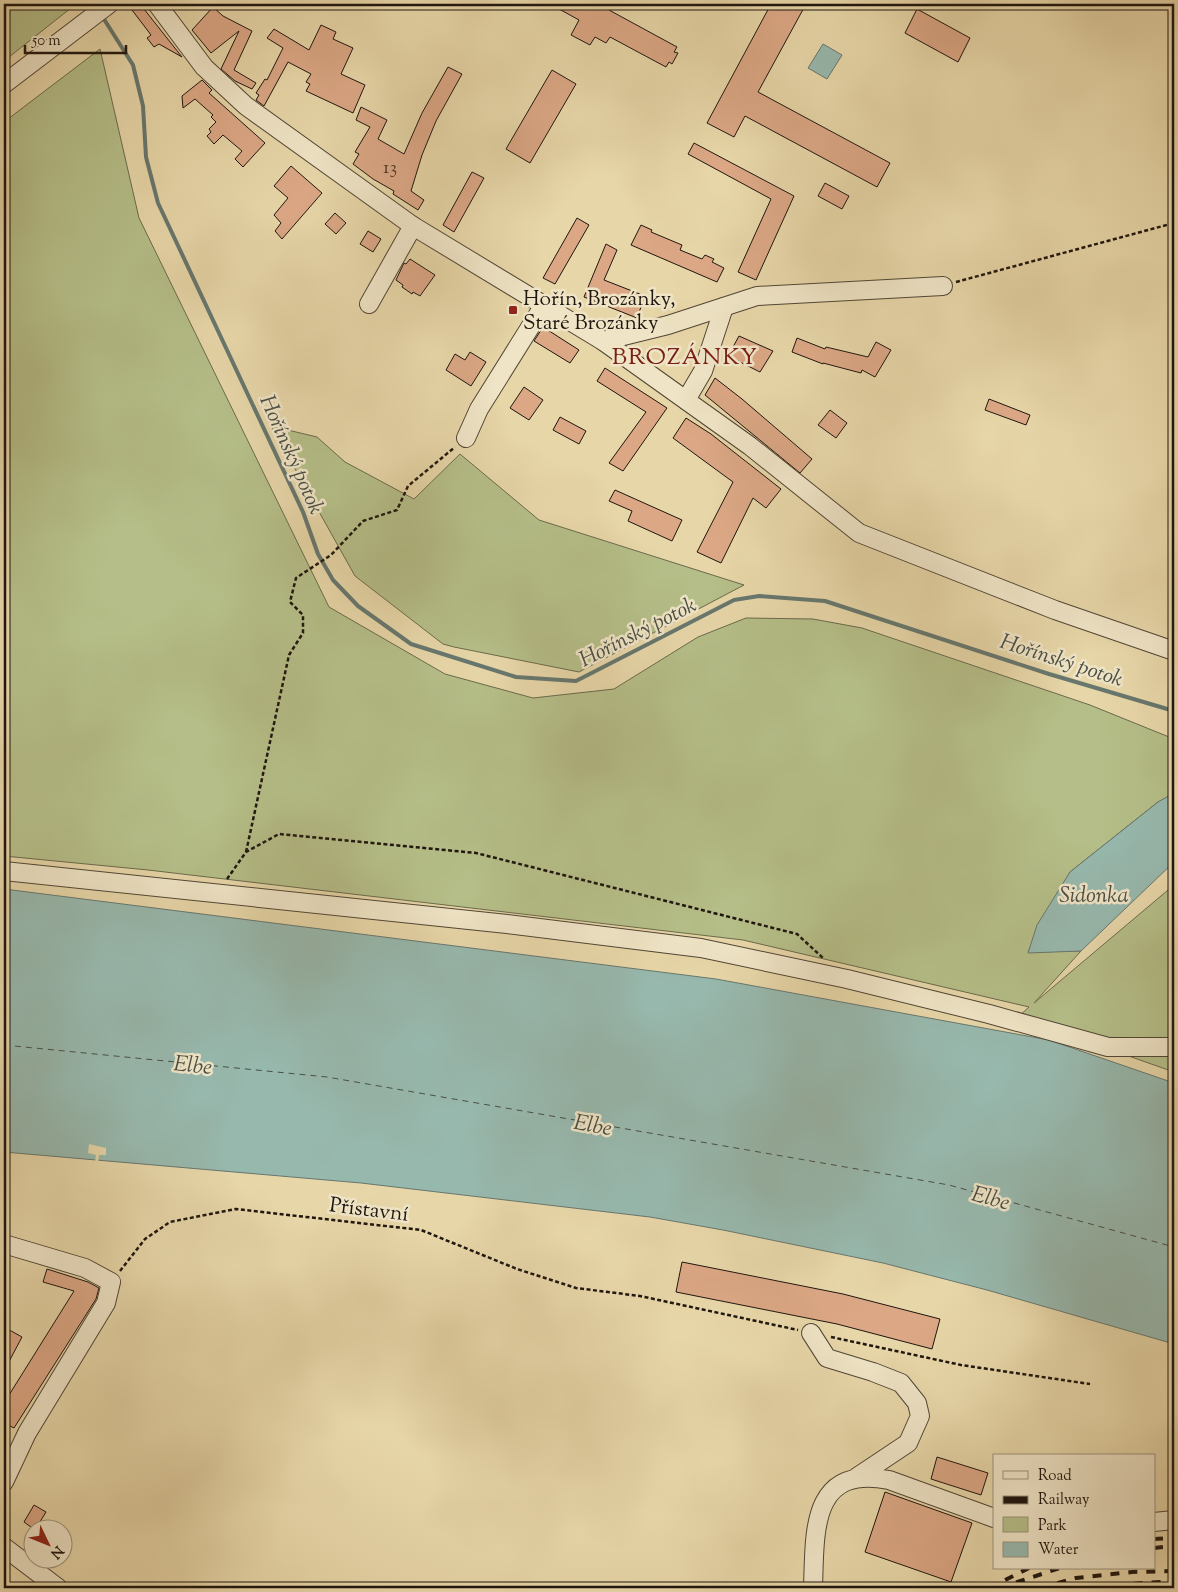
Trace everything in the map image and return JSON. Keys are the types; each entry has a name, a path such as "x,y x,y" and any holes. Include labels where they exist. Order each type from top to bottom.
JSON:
{"street":[{"path":"4,84 110,4"},
{"path":"158,4 204,67 246,106 413,226 603,341 750,446 859,533 1055,610 1174,651"},
{"path":"369,304 413,226"},
{"path":"603,341 668,324 757,296 943,286"},
{"path":"466,438 479,409 544,305"},
{"path":"686,400 703,371 724,306"},
{"path":"4,871 507,924 701,948 848,979 989,1014 1108,1047 1174,1047"},
{"path":"4,1244 85,1268 111,1282 106,1303 27,1432 4,1482"},
{"path":"811,1332 827,1358 902,1383 917,1403 920,1416 908,1443 857,1477 830,1492 821,1506 816,1526 812,1588"},
{"path":"857,1477 877,1477 889,1480 993,1518"},
{"path":"1156,1522 1174,1520"},
{"path":"4,1547 58,1588"}],"path":[{"path":"943,286 1174,223"},
{"path":"216,894 246,852 289,656 303,633 303,615 290,602 296,578 330,556 363,521 397,510 408,486 466,438"},
{"path":"246,852 279,834 476,853 796,934 826,960"},
{"name":"Přístavní","path":"111,1282 145,1239 170,1222 236,1208 421,1230 516,1269 576,1288 640,1296 961,1365 1090,1384"}],"green space":[{"path":"4,4 76,4 4,61"},
{"path":"100,49 139,218 329,607 445,674 533,698 614,689 698,637 746,618 813,619 862,628 1090,705 1174,739 1174,794 1158,802 1070,872 1028,952 1081,951 1034,1003 1174,885 1174,1072 1018,1017 1029,1007 743,940 148,870 4,856 4,122"},
{"path":"271,426 317,437 345,462 414,499 460,454 539,520 744,585 579,672 443,644 355,576"}],"water":[{"path":"823,44 842,55 827,79 808,68"},
{"name":"Sidonka","path":"1174,793 1174,862 1081,951 1028,953 1037,925 1070,872 1158,802"},
{"name":"Elbe","path":"4,889 716,979 1049,1040 1174,1083 1174,1344 987,1290 883,1263 650,1217 361,1183 4,1152"}],"pier":[{"path":"89,1144 106,1148 106,1155 99,1155 98,1163 95,1162 96,1155 88,1153"}],"building":[{"path":"140,4 182,57 159,44 154,47 147,38 151,35 132,10"},
{"path":"550,4 613,4 609,10 677,47 674,52 678,53 672,64 669,62 666,67 610,37 606,43 595,37 590,45 571,35 579,20"},
{"path":"771,4 806,4 758,92 890,163 877,187 745,116 734,137 707,123"},
{"path":"213,7 223,16 252,31 234,70 256,83 252,89 235,81 221,69 239,31 211,53 192,30"},
{"path":"917,9 970,38 958,62 905,33"},
{"path":"321,25 336,32 333,39 353,48 341,74 365,85 353,113 306,91 310,84 306,82 311,74 288,62 264,106 256,100 259,95 256,93 265,79 267,80 283,48 267,38 274,29 309,50"},
{"path":"448,67 462,74 436,121 422,155 411,191 424,200 418,210 393,194 394,191 373,179 353,164 359,154 355,152 370,127 356,120 361,107 387,120 378,139 404,154 422,113"},
{"path":"552,70 576,84 530,163 506,149"},
{"path":"202,80 212,90 209,93 265,143 243,167 235,159 242,151 223,135 214,144 207,136 211,132 209,129 216,122 211,117 213,115 195,99 183,108 182,96"},
{"path":"694,143 794,196 756,280 738,272 771,199 688,154"},
{"path":"291,166 322,193 282,239 275,231 281,223 274,215 288,198 274,186"},
{"path":"472,172 484,178 454,232 443,225"},
{"path":"825,183 849,196 842,209 818,196"},
{"path":"335,213 346,223 336,234 325,224"},
{"path":"577,218 589,225 555,284 543,278"},
{"path":"641,225 652,230 651,232 682,245 680,250 702,259 705,255 714,259 712,262 724,268 717,282 631,245"},
{"path":"368,231 381,239 373,252 360,244"},
{"path":"606,244 617,250 604,280 645,296 637,318 584,297"},
{"path":"410,259 435,275 420,296 413,292 412,294 396,280 404,263 406,264"},
{"path":"543,327 579,350 570,363 534,341"},
{"path":"739,336 773,351 760,372 728,356"},
{"path":"797,338 825,349 826,347 868,357 876,342 891,350 875,377 862,370 861,373 823,364 792,352"},
{"path":"470,352 486,362 471,386 446,370 455,354 465,360"},
{"path":"605,368 667,408 623,471 609,463 646,412 597,381"},
{"path":"715,378 812,459 800,473 705,395"},
{"path":"524,387 543,400 529,420 510,408"},
{"path":"989,399 1030,415 1026,425 985,410"},
{"path":"830,410 847,423 836,438 818,425"},
{"path":"560,417 586,431 579,444 553,430"},
{"path":"686,418 711,434 781,489 766,508 753,498 721,563 697,552 733,482 673,438"},
{"path":"615,490 682,520 672,541 628,521 632,511 609,501"},
{"path":"682,1262 843,1294 940,1319 932,1349 837,1324 676,1292"},
{"path":"47,1269 88,1282 99,1288 96,1299 14,1428 4,1423 4,1403 74,1291 43,1282"},
{"path":"4,1327 22,1337 4,1371"},
{"path":"937,1457 988,1473 981,1495 931,1479"},
{"path":"885,1492 972,1523 951,1582 865,1552"},
{"path":"34,1505 46,1512 41,1520 25,1520"}],"waterway":[{"name":"Hořínský potok","path":"102,16 133,65 143,106 146,157 158,203 303,512 318,554 333,580 358,606 411,644 516,677 576,681 734,600 759,596 825,601 1049,674 1174,711"}],"ferry route":[{"path":"4,1045 327,1077 949,1185 1174,1247"}],"railway":[{"path":"1156,1539 1174,1538"},
{"path":"1156,1548 1174,1546"},
{"path":"989,1588 1025,1570"},
{"path":"999,1588 1054,1570"},
{"path":"1040,1588 1076,1578 1132,1572 1174,1571"},
{"path":"1098,1588 1114,1585 1174,1581"}],"place":[{"name":"Hořín, Brozánky, Staré Brozánky","path":"513,310"}],"district":[{"name":"BROZÁNKY","path":"685,356"}]}
